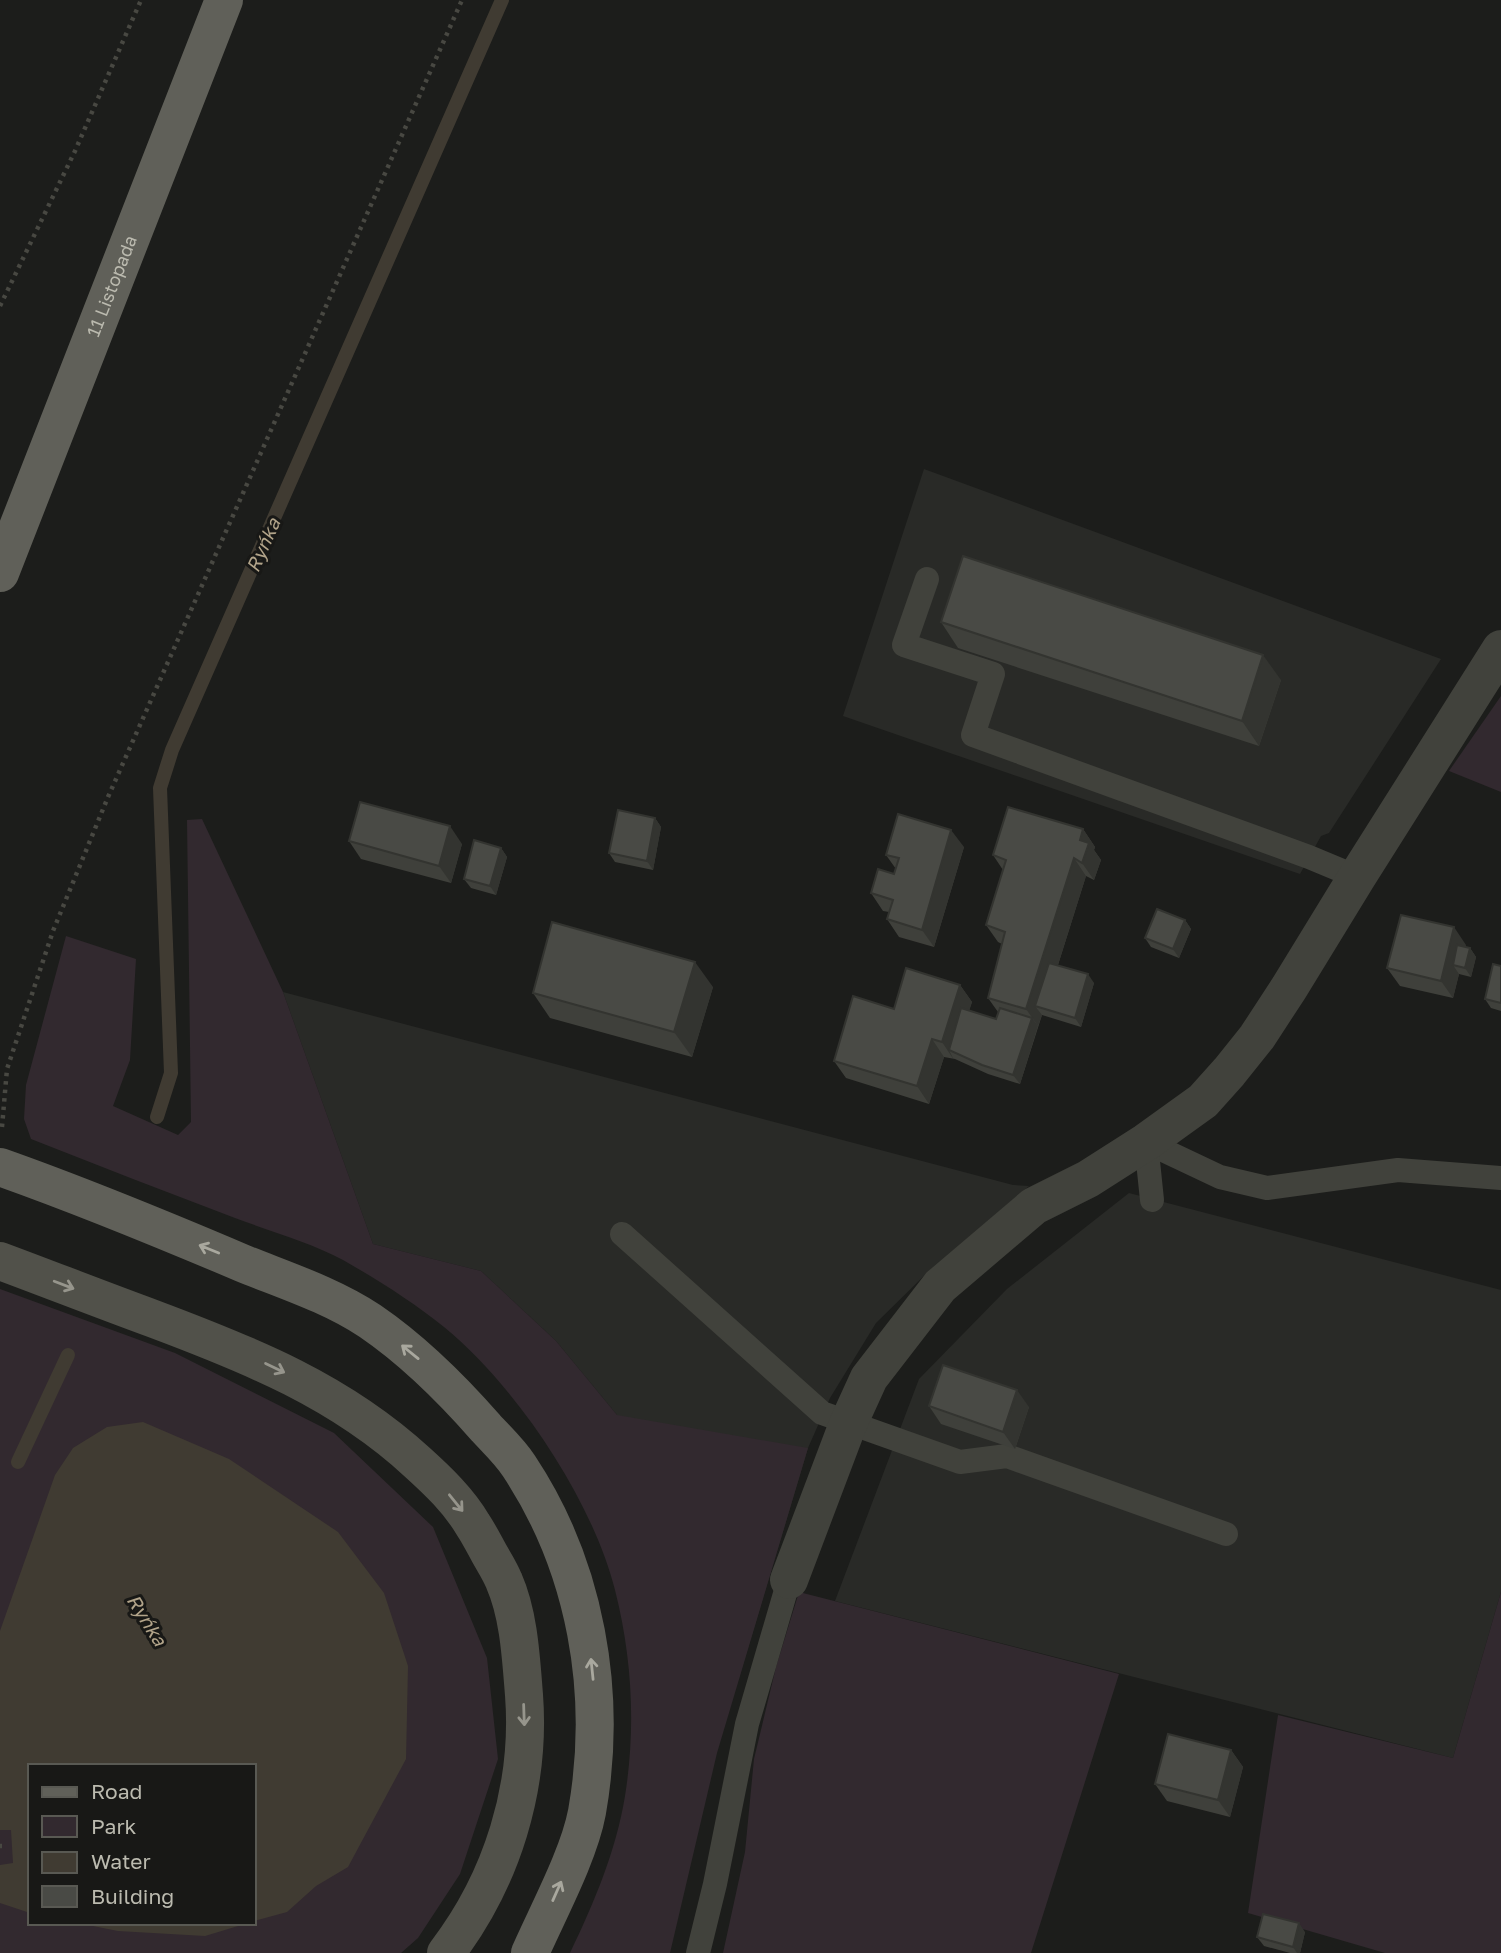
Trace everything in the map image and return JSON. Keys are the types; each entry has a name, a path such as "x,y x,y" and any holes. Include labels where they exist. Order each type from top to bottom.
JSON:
{"main road":[{"name":"11 Listopada","path":"0,573 224,0"},
{"path":"1,1153 322,1296 368,1320 413,1353 460,1398 519,1465 570,1565 590,1647 595,1700 594,1752 586,1814 570,1862 530,1953"},
{"path":"0,1261 243,1352 299,1380 362,1417 401,1447 439,1482 472,1523 505,1581 514,1615 525,1717 523,1768 512,1821 497,1863 463,1931 446,1953"}],"street":[{"path":"789,1580 848,1424 869,1378 940,1286 1034,1206 1088,1179 1146,1142 1203,1101 1230,1072 1283,998 1501,649"}],"lane":[{"path":"927,579 904,645 993,674 973,734 1357,877"},
{"path":"1146,1142 1220,1177 1267,1188 1398,1170 1501,1178"},
{"path":"1146,1142 1152,1200"},
{"path":"622,1234 822,1413 960,1462 1007,1456 1226,1534"},
{"path":"698,1953 715,1884 747,1724 789,1580"}],"path":[{"path":"0,306 75,151 141,0"},
{"path":"1,1153 8,1069 53,931 108,797 462,0"}],"shaded area":[{"path":"924,469 1441,659 1329,833 1321,836 1300,874 843,716"},
{"path":"283,992 1013,1185 1029,1186 932,1268 876,1323 830,1398 808,1448 739,1678 617,1415 556,1341 481,1271 373,1244"},
{"path":"1129,1193 1501,1290 1501,1592 1453,1758 835,1601 919,1379 1007,1289"}],"green space":[{"path":"1501,696 1501,792 1449,771"},
{"path":"202,819 283,992 373,1244 481,1271 556,1341 617,1415 808,1448 717,1753 670,1953 570,1953 603,1876 621,1816 630,1744 629,1666 621,1615 604,1555 570,1482 524,1412 498,1380 444,1327 343,1260 31,1139 24,1119 26,1085 66,936 136,959 130,1060 113,1106 178,1135 191,1122 187,820"},
{"path":"0,1289 175,1353 334,1433 433,1527 487,1658 498,1759 460,1874 418,1938 401,1953 0,1953"},
{"path":"799,1592 1119,1674 1031,1953 723,1953 745,1852 754,1759 776,1667"},
{"path":"1501,1592 1501,1953 1385,1953 1248,1913 1278,1715 1453,1758"}],"water":[{"path":"143,1422 229,1459 338,1532 384,1593 408,1666 406,1759 348,1867 316,1886 287,1912 256,1920 256,1764 28,1764 28,1912 0,1903 0,1865 13,1863 11,1830 0,1830 0,1631 55,1475 73,1448 107,1427"},
{"path":"88,1925 241,1925 205,1936 118,1931"}],"building":[{"path":"963,556 1263,655 1242,721 941,622"},
{"path":"360,802 450,826 439,866 349,841"},
{"path":"1008,807 1083,829 1080,840 1089,843 1082,863 1074,858 1026,1009 988,998 1005,932 986,925 1006,860 993,855"},
{"path":"618,810 655,818 647,861 609,853"},
{"path":"898,814 951,830 922,930 887,919 893,900 871,893 878,869 894,874 899,858 886,855"},
{"path":"474,840 501,848 490,886 464,879"},
{"path":"1157,909 1185,920 1173,949 1145,938"},
{"path":"1401,915 1454,927 1441,981 1387,968"},
{"path":"552,922 695,962 674,1032 533,993"},
{"path":"1457,945 1470,948 1465,968 1453,965"},
{"path":"1049,963 1088,974 1075,1018 1035,1006"},
{"path":"1493,964 1501,966 1501,1003 1485,999"},
{"path":"906,968 960,985 942,1042 932,1039 917,1086 834,1061 853,996 894,1009"},
{"path":"961,1008 996,1019 1000,1008 1032,1018 1013,1075 949,1050"},
{"path":"943,1365 1017,1390 1003,1432 929,1406"},
{"path":"1168,1734 1231,1750 1218,1800 1155,1784"},
{"path":"1263,1914 1299,1923 1293,1947 1257,1937"}],"waterway":[{"name":"Ryńka","path":"157,1117 171,1073 160,788 172,750 502,0"},
{"name":"Ryńka","path":"18,1462 68,1355"}]}
